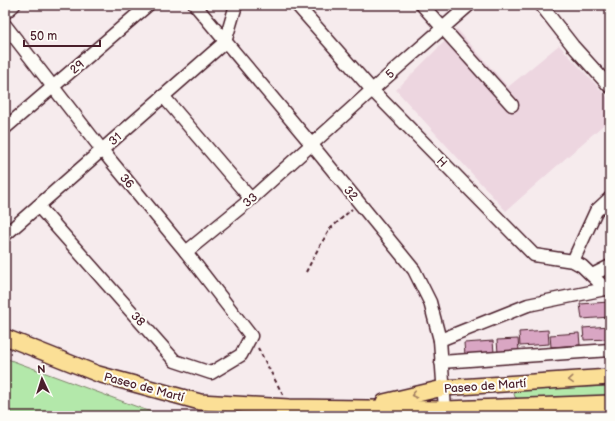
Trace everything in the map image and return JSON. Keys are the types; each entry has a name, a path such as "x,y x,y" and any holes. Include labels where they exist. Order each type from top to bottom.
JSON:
{"main road":[{"name":"Paseo de Martí","path":"5,337 98,374 200,402 289,407 445,408 610,403"},
{"name":"Paseo de Martí","path":"362,407 443,388 610,377"}],"street":[{"path":"5,13 14,5"},
{"name":"29","path":"5,128 148,5"},
{"name":"32","path":"195,5 414,270 430,302 440,340 445,408"},
{"path":"225,42 236,5"},
{"name":"H","path":"297,5 372,90 534,255 573,262 582,266 608,289"},
{"path":"422,5 512,105"},
{"name":"5","path":"312,145 469,5"},
{"path":"541,5 573,46 610,88"},
{"name":"36","path":"5,25 102,150 186,252 251,336"},
{"name":"31","path":"5,235 225,42"},
{"path":"164,96 251,199"},
{"name":"33","path":"186,252 251,199 312,145"},
{"path":"573,262 596,211 610,198"},
{"name":"38","path":"38,206 175,361 211,373 241,355 251,336"},
{"path":"592,275 610,266"},
{"path":"440,340 528,305 608,289"},
{"path":"441,362 610,350"}],"path":[{"path":"306,272 330,229 359,203"},
{"path":"251,336 289,407"}],"shaded area":[{"path":"457,29 508,87 559,45 610,100 610,119 506,211 396,90"}],"green space":[{"path":"5,358 162,416 5,416"},
{"path":"610,386 610,395 518,399 514,394 518,390"}],"building":[{"path":"609,302 610,317 582,319 580,304"},
{"path":"610,326 610,339 584,340 583,328"},
{"path":"548,330 549,344 520,346 519,332"},
{"path":"579,333 580,345 551,347 550,335"},
{"path":"518,339 519,351 498,353 497,340"},
{"path":"493,341 494,353 465,355 464,343"}]}
